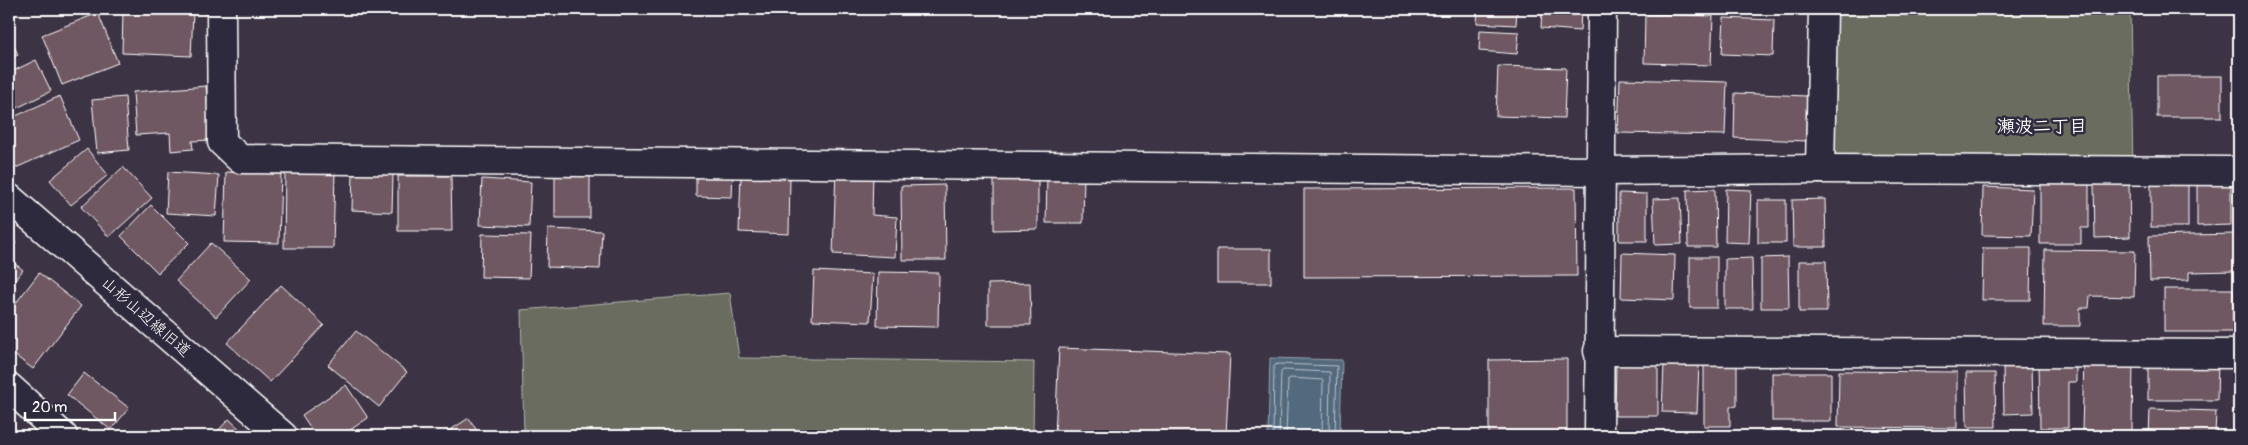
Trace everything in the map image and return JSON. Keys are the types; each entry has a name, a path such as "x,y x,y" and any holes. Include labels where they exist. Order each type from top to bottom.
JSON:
{"street":[{"path":"221,9 222,142 240,160 1600,171 1820,169 2239,171"},
{"path":"1599,436 1598,351 1602,9"},
{"path":"1820,169 1823,9"},
{"name":"山形山辺線旧道","path":"9,198 283,436"},
{"path":"1598,351 2239,354"},
{"path":"16,393 64,436"},
{"path":"16,393 84,436"}],"green space":[{"path":"1823,9 2130,9 2133,170 1820,169"},
{"path":"730,293 739,358 1034,362 1033,436 524,436 521,310"}],"water":[{"path":"1270,358 1342,360 1340,436 1268,436"}],"building":[{"path":"1478,9 1517,9 1516,25 1477,23"},
{"path":"1542,9 1581,9 1580,31 1541,28"},
{"path":"2154,9 2228,9 2228,10"},
{"path":"123,10 193,13 191,56 122,53"},
{"path":"98,13 118,63 62,85 42,35"},
{"path":"1645,14 1713,16 1711,65 1644,63"},
{"path":"1724,18 1774,20 1773,56 1722,54"},
{"path":"1480,30 1519,32 1517,54 1479,51"},
{"path":"9,34 18,55 9,59"},
{"path":"36,60 51,91 9,112 9,73"},
{"path":"1498,66 1566,68 1564,118 1496,116"},
{"path":"2157,76 2222,76 2222,117 2157,117"},
{"path":"1620,79 1727,82 1725,135 1618,133"},
{"path":"206,86 210,140 192,141 193,149 171,151 170,133 136,135 133,92"},
{"path":"1735,93 1807,96 1806,141 1734,138"},
{"path":"60,96 79,140 11,170 9,166 9,119"},
{"path":"125,97 129,150 97,153 92,100"},
{"path":"87,149 108,175 71,205 50,180"},
{"path":"123,167 152,198 109,237 81,207"},
{"path":"696,169 733,170 732,197 696,196"},
{"path":"555,170 590,170 590,218 555,218"},
{"path":"836,170 873,171 872,215 897,217 895,257 833,254"},
{"path":"285,171 335,172 333,248 284,248"},
{"path":"168,172 219,175 216,216 166,213"},
{"path":"226,172 281,174 279,243 224,242"},
{"path":"353,172 393,174 392,212 352,210"},
{"path":"741,174 790,176 789,234 739,232"},
{"path":"1047,175 1084,175 1083,223 1046,223"},
{"path":"398,176 451,176 452,231 398,231"},
{"path":"994,176 1038,176 1038,229 994,230"},
{"path":"2151,178 2188,178 2188,227 2151,227"},
{"path":"482,179 531,182 529,227 480,225"},
{"path":"2231,179 2231,225 2197,226 2197,180"},
{"path":"2089,181 2089,228 2081,228 2081,244 2040,244 2040,182"},
{"path":"2129,183 2130,237 2095,238 2094,184"},
{"path":"945,185 946,260 902,260 901,186"},
{"path":"1983,187 2033,189 2031,236 1982,235"},
{"path":"1576,188 1577,276 1304,277 1304,189"},
{"path":"1715,189 1716,247 1688,247 1687,190"},
{"path":"1726,189 1751,190 1749,243 1725,242"},
{"path":"1619,193 1647,194 1647,241 1619,241"},
{"path":"1680,198 1682,244 1655,245 1653,199"},
{"path":"1825,199 1826,247 1793,247 1792,200"},
{"path":"1758,200 1786,200 1786,243 1758,243"},
{"path":"151,205 189,243 158,273 121,236"},
{"path":"548,229 602,231 600,269 547,267"},
{"path":"482,234 531,235 529,278 481,277"},
{"path":"2235,234 2236,271 2189,272 2189,280 2150,281 2149,236"},
{"path":"9,237 16,243 9,252"},
{"path":"211,243 251,279 216,317 176,281"},
{"path":"1983,248 2031,248 2030,300 1982,300"},
{"path":"1217,249 1271,249 1271,283 1217,283"},
{"path":"2045,250 2135,251 2134,297 2090,296 2089,308 2080,308 2080,326 2044,326"},
{"path":"1622,253 1675,255 1674,300 1621,298"},
{"path":"1690,257 1717,257 1717,308 1690,308"},
{"path":"1788,257 1789,308 1761,308 1761,258"},
{"path":"1752,258 1753,309 1725,309 1725,259"},
{"path":"9,259 23,270 9,287"},
{"path":"1799,261 1826,261 1827,312 1799,312"},
{"path":"814,271 873,274 870,322 812,320"},
{"path":"878,272 939,273 938,327 877,326"},
{"path":"39,273 81,306 33,369 9,351 9,312"},
{"path":"1030,283 1031,325 988,325 988,284"},
{"path":"281,285 324,325 270,382 227,343"},
{"path":"2164,289 2233,289 2233,332 2164,332"},
{"path":"356,331 407,372 379,407 328,365"},
{"path":"1059,348 1230,354 1226,436 1055,436"},
{"path":"1567,359 1567,436 1489,436 1489,360"},
{"path":"2076,359 2076,382 2068,382 2068,428 2040,428 2039,360"},
{"path":"2084,359 2133,360 2132,431 2082,430"},
{"path":"1616,361 1658,361 1658,416 1615,416"},
{"path":"2148,361 2218,362 2217,400 2148,400"},
{"path":"1704,363 1737,364 1737,406 1730,407 1730,426 1704,426"},
{"path":"2032,363 2033,413 2004,414 2003,364"},
{"path":"1664,364 1699,365 1697,413 1662,412"},
{"path":"1839,371 1957,372 1957,428 1838,427"},
{"path":"84,373 129,408 111,430 67,395"},
{"path":"1772,373 1831,373 1831,421 1772,421"},
{"path":"1966,373 1995,373 1996,427 1967,427"},
{"path":"346,385 368,418 341,436 316,436 302,415"},
{"path":"2150,409 2216,411 2215,436 2149,436"},
{"path":"469,418 480,436 441,436"},
{"path":"229,419 247,436 213,436"},
{"path":"1705,434 1743,434 1743,436 1705,436"},
{"path":"1793,434 1836,434 1836,436 1793,436"},
{"path":"1930,434 1930,436 1888,436 1888,435"},
{"path":"1699,435 1699,436 1663,436"}],"district":[{"name":"瀬波二丁目","path":"2042,126"}]}
